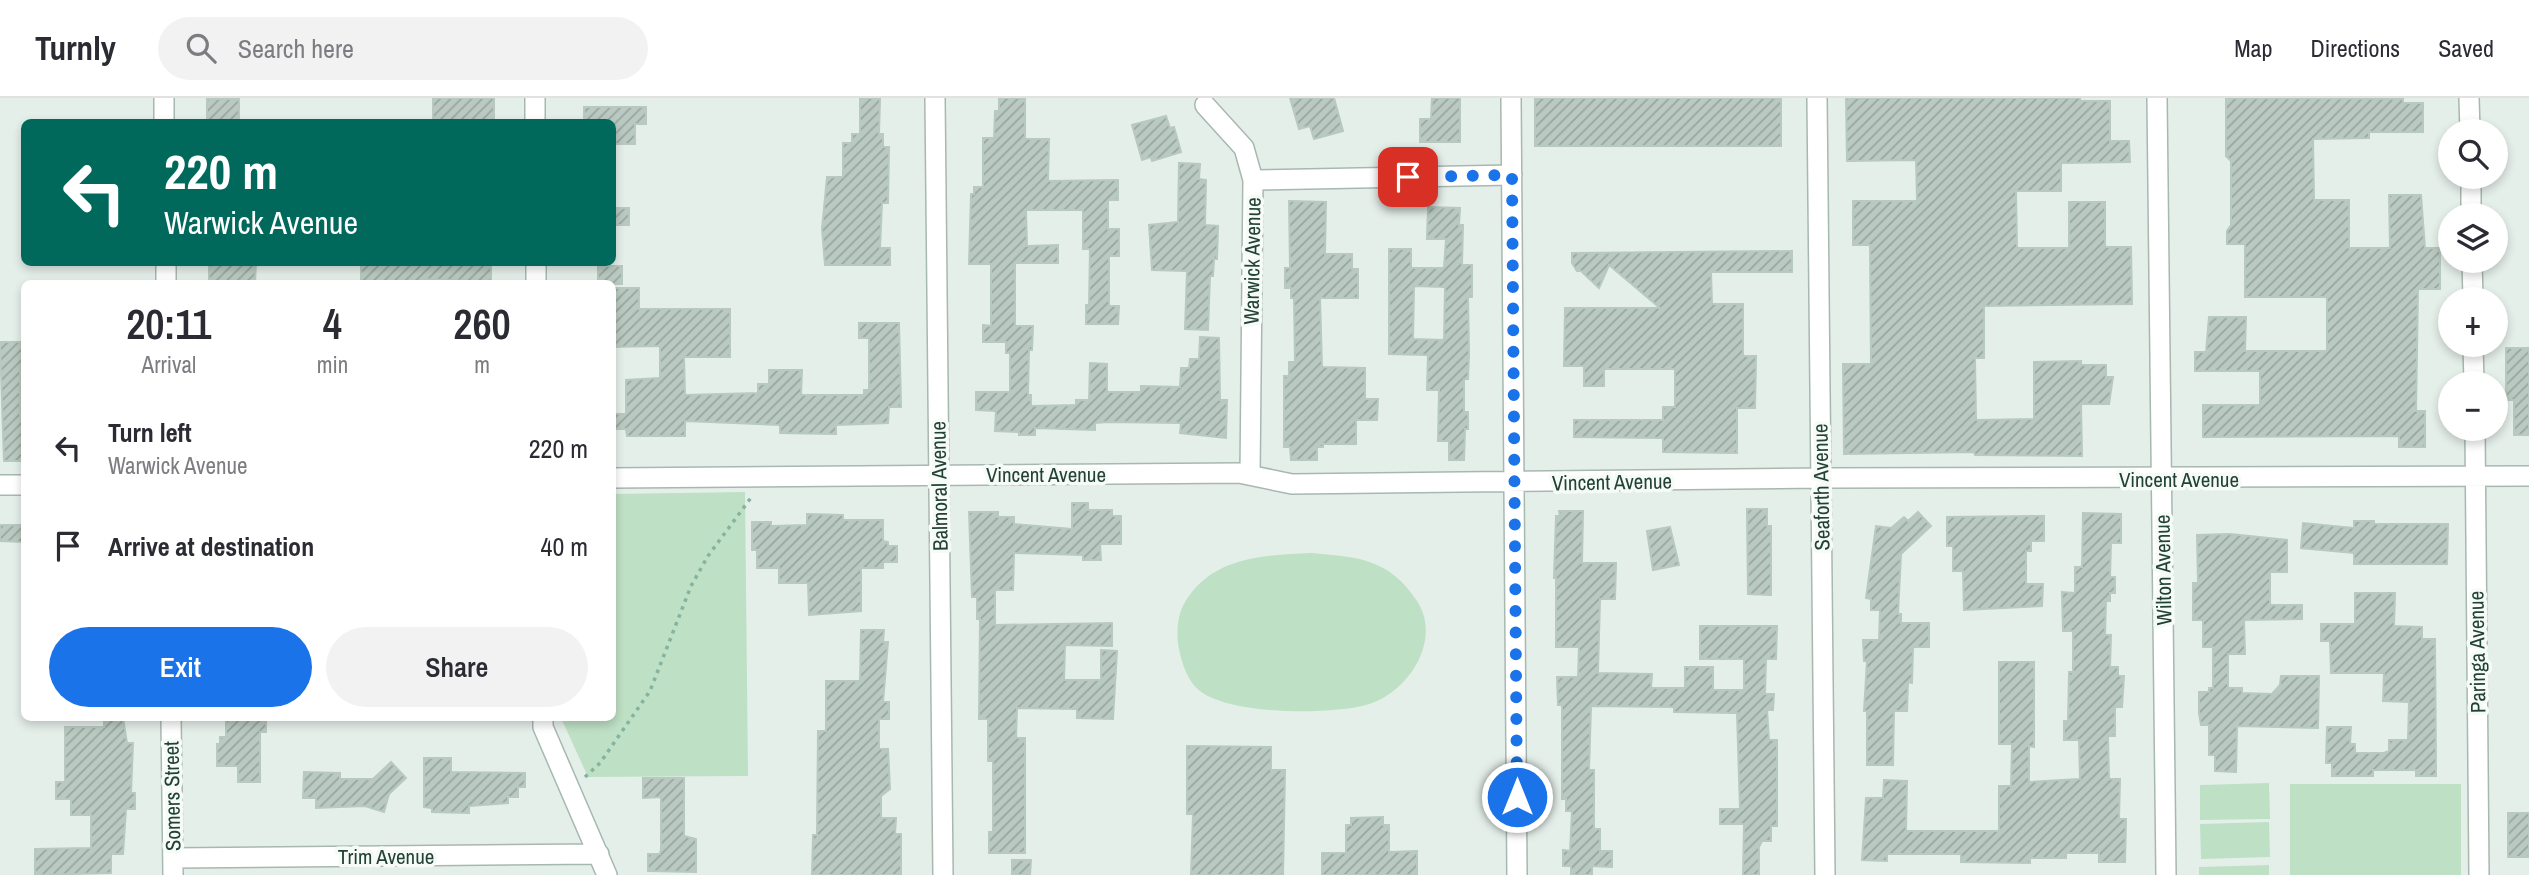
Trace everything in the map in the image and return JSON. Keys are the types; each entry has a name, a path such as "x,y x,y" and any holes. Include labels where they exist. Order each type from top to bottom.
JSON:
{"street":[{"path":"164,98 164,119"},
{"path":"535,98 535,119"},
{"name":"Balmoral Avenue","path":"934,98 943,875"},
{"path":"1511,98 1517,875"},
{"name":"Seaforth Avenue","path":"1817,98 1825,875"},
{"name":"Wilton Avenue","path":"2157,98 2166,875"},
{"path":"2469,98 2470,119"},
{"path":"1205,104 1244,148 1253,180"},
{"name":"Warwick Avenue","path":"1250,475 1253,180 1512,175"},
{"name":"Paringa Avenue","path":"2475,441 2479,875"},
{"name":"Vincent Avenue","path":"616,478 1250,475 1292,484 1821,478 2529,476"},
{"path":"0,485 21,485"},
{"name":"Somers Street","path":"171,721 173,866"},
{"path":"543,721 543,727 607,875"},
{"name":"Trim Avenue","path":"173,866 599,854"}],"path":[{"path":"569,787 593,771 638,709 662,666 699,572 746,503 768,479"}],"green space":[{"path":"745,492 748,776 588,777 562,721 616,721 616,494"},
{"path":"1311,553 1371,562 1395,576 1417,601 1424,617 1426,633 1417,664 1407,678 1381,699 1366,705 1328,710 1256,709 1214,699 1200,691 1186,672 1178,638 1182,607 1196,587 1224,567 1240,561"},
{"path":"2269,783 2270,819 2200,820 2200,785"},
{"path":"2290,784 2461,784 2461,875 2290,875"},
{"path":"2269,822 2270,857 2201,859 2200,824"},
{"path":"2269,865 2269,875 2199,875 2199,867"}],"building":[{"path":"433,98 494,98 494,119 433,119"},
{"path":"860,98 880,98 879,134 883,134 883,147 889,147 888,203 882,203 880,248 890,248 890,265 825,265 822,229 827,177 843,177 843,143 852,143 852,134 860,134"},
{"path":"999,98 1025,98 1025,139 1049,139 1048,181 1118,180 1118,200 1108,200 1108,229 1119,229 1119,256 1109,256 1109,306 1119,306 1118,324 1086,324 1090,249 1083,249 1083,210 1026,210 1027,246 1058,245 1058,263 1015,263 1015,326 1033,326 1032,350 1029,350 1028,395 1031,395 1031,406 1076,405 1076,400 1089,400 1090,363 1107,364 1107,392 1141,392 1141,386 1180,387 1181,368 1189,368 1190,359 1199,359 1200,337 1219,338 1220,400 1227,400 1226,438 1180,433 1181,423 1107,422 1095,423 1095,430 1035,428 1035,435 1019,435 1019,432 995,431 996,411 976,410 976,392 1010,392 1010,353 1006,353 1006,342 983,342 983,325 991,326 991,264 969,264 971,194 974,194 974,187 983,187 983,138 994,138 995,111 999,111"},
{"path":"1290,98 1334,98 1343,131 1314,139 1310,126 1299,129"},
{"path":"1432,98 1460,98 1460,142 1420,142 1420,119 1431,119"},
{"path":"1535,98 1781,98 1781,146 1535,146"},
{"path":"1846,98 2080,98 2080,101 2110,101 2110,141 2129,141 2130,162 2061,163 2061,191 2016,191 2017,248 2069,248 2069,202 2105,202 2105,247 2131,247 2132,304 1984,306 1984,358 1975,358 1976,420 2034,419 2034,362 2081,361 2081,365 2106,365 2106,377 2113,377 2109,404 2081,404 2082,456 1975,455 1974,452 1844,454 1843,364 1871,364 1870,245 1853,245 1853,201 1917,201 1916,160 1847,161"},
{"path":"2226,98 2403,99 2403,103 2423,103 2423,132 2369,132 2369,138 2313,139 2314,200 2349,200 2349,248 2390,248 2389,195 2421,195 2425,248 2438,248 2440,273 2438,289 2418,289 2416,411 2425,411 2425,447 2399,447 2399,436 2203,437 2203,405 2260,405 2260,371 2195,371 2195,352 2206,352 2209,317 2246,317 2245,351 2327,351 2327,297 2245,297 2245,244 2227,244 2227,231 2231,225 2231,161 2226,156"},
{"path":"207,99 239,99 239,119 207,119"},
{"path":"584,107 646,107 646,124 635,124 635,144 616,144 616,119 584,119"},
{"path":"1166,116 1170,128 1174,127 1181,152 1152,161 1151,157 1142,160 1132,125"},
{"path":"1179,163 1200,164 1199,179 1206,180 1205,225 1218,226 1217,259 1214,259 1213,276 1210,276 1208,330 1185,329 1187,271 1152,270 1149,225 1178,222"},
{"path":"1289,201 1326,202 1325,254 1352,254 1352,269 1358,269 1358,298 1320,298 1322,367 1365,368 1365,399 1378,399 1377,420 1356,420 1356,444 1323,444 1323,447 1317,447 1317,460 1291,460 1290,447 1284,447 1284,376 1289,376 1289,362 1295,362 1294,298 1291,298 1291,288 1285,288 1285,268 1290,268"},
{"path":"1428,207 1460,208 1459,225 1463,225 1462,265 1472,265 1472,297 1468,297 1468,379 1464,379 1464,412 1468,412 1468,429 1465,429 1464,460 1449,460 1449,441 1438,441 1439,390 1427,390 1428,355 1389,354 1389,249 1411,249 1411,268 1444,268 1446,239 1427,239","holes":["1414,286 1445,287 1444,340 1413,339"]},
{"path":"616,208 629,208 629,225 616,225"},
{"path":"1792,251 1792,272 1711,272 1712,304 1743,304 1743,356 1756,356 1755,408 1737,408 1737,453 1663,452 1663,438 1574,437 1574,420 1663,420 1663,407 1675,407 1675,369 1604,369 1604,386 1584,386 1584,366 1564,366 1565,308 1660,308 1609,265 1599,288 1581,271 1577,271 1572,263 1572,253"},
{"path":"209,266 256,266 255,280 209,280"},
{"path":"361,266 491,266 491,280 361,280"},
{"path":"598,266 622,266 622,284 616,284 616,280 598,280"},
{"path":"616,288 639,288 639,309 730,309 730,357 684,357 685,395 758,393 758,384 769,384 769,370 802,370 801,395 864,395 864,390 869,390 869,338 859,338 859,323 899,323 901,407 889,407 888,423 836,425 836,434 780,433 780,425 685,421 685,436 627,436 626,429 616,429 616,414 626,414 626,380 660,378 660,346 616,347"},
{"path":"0,342 21,342 21,461 4,461"},
{"path":"2508,348 2529,348 2529,435 2514,435 2514,400 2508,400"},
{"path":"1072,503 1088,503 1088,510 1112,510 1112,516 1121,516 1121,544 1100,544 1101,560 1083,560 1083,555 1014,553 1013,590 995,590 995,625 1112,623 1112,646 1065,645 1064,680 1101,680 1101,650 1117,651 1113,719 1077,718 1077,709 1017,708 1016,738 1025,738 1025,853 989,853 989,832 993,832 993,761 988,761 988,719 979,719 980,619 977,619 977,597 972,597 969,512 998,512 998,517 1014,517 1014,524 1072,529"},
{"path":"1747,509 1767,509 1767,526 1771,526 1771,595 1748,594"},
{"path":"1559,511 1583,511 1582,563 1616,563 1615,599 1600,599 1598,673 1652,674 1651,688 1685,688 1685,667 1713,667 1713,690 1744,690 1744,659 1700,659 1700,626 1777,626 1776,659 1766,659 1765,694 1774,694 1773,710 1767,710 1769,740 1777,740 1777,826 1771,826 1771,841 1762,841 1759,847 1759,875 1743,875 1744,824 1720,824 1720,809 1740,809 1737,713 1674,712 1674,707 1591,706 1589,770 1594,770 1594,829 1600,829 1600,851 1612,851 1612,867 1592,866 1592,875 1571,875 1571,866 1563,866 1563,850 1570,851 1572,811 1566,811 1566,799 1562,799 1562,705 1558,705 1557,677 1578,677 1579,647 1556,647 1554,578 1556,516 1560,516"},
{"path":"1918,512 1931,526 1901,554 1898,614 1901,614 1901,623 1929,623 1929,647 1913,647 1912,683 1908,682 1907,711 1894,711 1893,765 1867,765 1867,711 1864,711 1867,661 1864,661 1863,640 1879,640 1880,610 1871,610 1871,599 1866,598 1876,526 1891,528 1904,517 1908,521"},
{"path":"2083,513 2121,514 2121,543 2111,543 2110,577 2115,577 2115,593 2110,593 2110,601 2106,601 2105,635 2111,635 2110,667 2118,667 2118,676 2124,676 2122,707 2115,707 2115,736 2108,736 2109,779 2120,779 2119,819 2126,819 2125,862 2099,862 2099,853 2066,853 2066,858 2030,858 2030,863 1961,862 1961,854 1887,854 1887,861 1862,860 1866,798 1883,798 1884,780 1907,781 1906,831 1999,831 1999,786 2011,786 2012,744 1999,744 1999,662 2034,662 2034,747 2029,746 2029,782 2080,779 2079,740 2064,740 2064,721 2068,721 2069,672 2073,672 2073,631 2063,631 2062,592 2075,593 2075,567 2082,567"},
{"path":"807,514 843,515 843,520 883,520 883,541 888,542 888,546 897,546 897,562 883,562 883,568 861,568 861,611 809,615 808,583 779,583 779,568 757,568 757,550 752,550 752,522 771,522 771,526 807,525"},
{"path":"2044,516 2044,541 2031,541 2031,551 2026,551 2026,584 2043,584 2042,606 1964,610 1963,571 1953,571 1953,546 1947,546 1947,517"},
{"path":"2354,521 2374,521 2374,524 2448,524 2447,564 2354,564 2354,553 2301,548 2303,523 2354,528"},
{"path":"0,525 21,525 21,542 0,541"},
{"path":"1670,527 1679,565 1653,570 1647,531"},
{"path":"2230,534 2287,540 2287,572 2270,572 2270,605 2302,605 2302,619 2244,620 2245,654 2228,654 2228,688 2242,688 2242,693 2272,694 2280,685 2281,676 2319,676 2318,728 2237,726 2236,772 2215,771 2215,755 2209,755 2209,725 2201,725 2199,692 2209,692 2209,688 2213,688 2213,647 2203,647 2203,620 2193,620 2193,583 2198,583 2197,535"},
{"path":"2355,593 2395,593 2394,626 2422,627 2422,639 2435,639 2436,776 2416,776 2416,770 2373,770 2373,776 2332,776 2332,763 2326,763 2327,727 2351,727 2350,744 2355,744 2355,753 2384,753 2389,751 2389,740 2408,740 2409,702 2383,701 2384,673 2331,673 2330,641 2321,641 2321,624 2355,624"},
{"path":"861,630 884,630 883,642 888,642 883,702 889,702 889,719 879,719 879,749 888,749 890,789 881,796 881,818 896,818 895,834 901,834 901,875 812,875 813,835 817,835 818,731 826,731 826,681 860,681"},
{"path":"104,721 123,721 127,743 133,743 131,793 135,793 135,809 126,809 123,854 111,854 111,873 35,875 35,849 91,848 91,815 71,815 71,799 56,799 56,782 65,782 65,727 104,727"},
{"path":"226,721 266,721 266,732 260,732 260,782 238,782 238,766 217,766 217,744 220,744 220,737 226,737"},
{"path":"1187,746 1271,747 1271,770 1285,770 1283,875 1191,875 1193,814 1187,814"},
{"path":"424,758 451,758 451,772 525,773 525,787 518,787 518,797 508,797 508,803 469,806 469,813 432,812 432,808 424,807"},
{"path":"391,762 406,778 389,794 384,812 365,806 316,808 316,798 303,798 304,772 340,773 340,779 373,779"},
{"path":"643,778 684,778 684,836 696,839 696,872 648,871 648,854 660,854 661,849 661,797 643,798"},
{"path":"2508,813 2529,813 2529,857 2508,857"},
{"path":"1383,817 1383,825 1389,825 1389,852 1417,851 1417,875 1322,875 1322,853 1346,853 1346,825 1351,825 1351,818"},
{"path":"1012,860 1031,860 1030,875 1012,875"}],"route":[{"path":"1408,177 1512,175 1517,797"}]}
